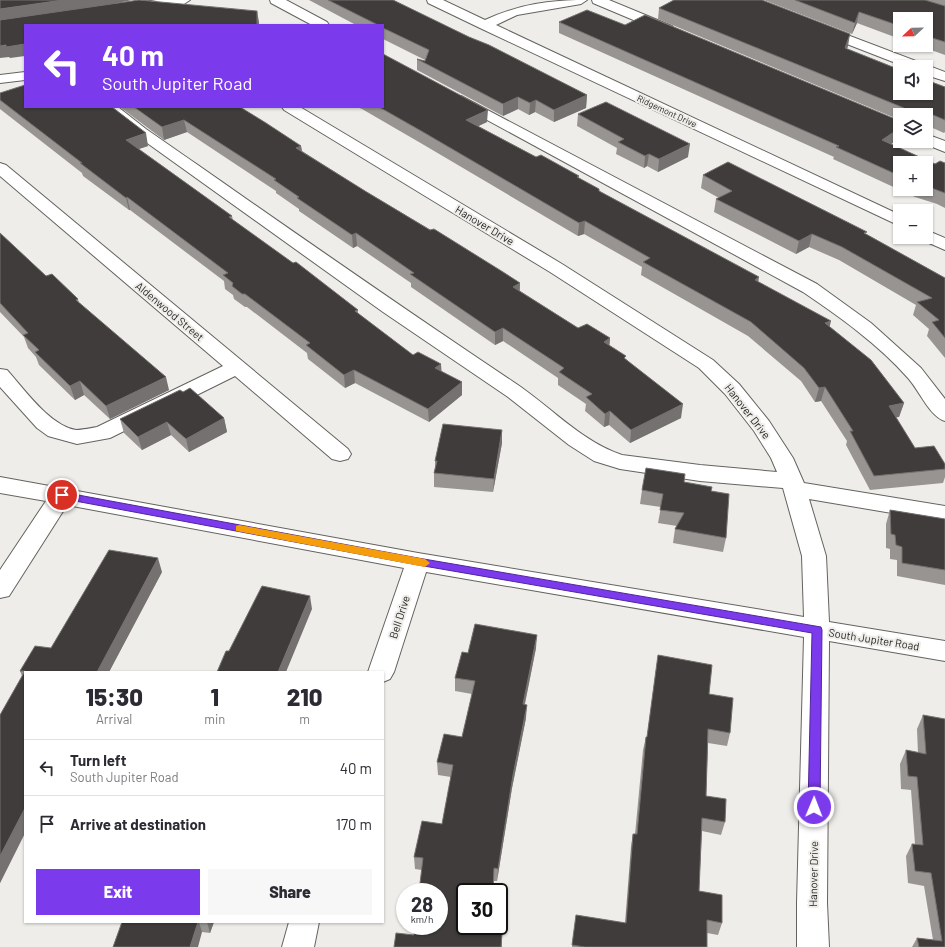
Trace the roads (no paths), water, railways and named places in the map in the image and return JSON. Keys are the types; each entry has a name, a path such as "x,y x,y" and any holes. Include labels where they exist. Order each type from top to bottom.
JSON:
{"street":[{"path":"127,8 184,0"},
{"path":"276,0 320,24"},
{"name":"Ridgemont Drive","path":"433,0 893,218"},
{"path":"485,25 513,12 581,0"},
{"path":"598,0 678,34"},
{"path":"808,23 901,60"},
{"path":"933,73 945,77"},
{"path":"0,79 24,76"},
{"path":"445,91 810,288 879,339 915,373 945,414"},
{"path":"110,108 141,132 390,308 515,392 577,440 602,456 620,462 794,485 945,514"},
{"name":"Hanover Drive","path":"291,108 556,268 706,364 732,389 762,426 782,458 794,485 814,556 817,630 812,895 813,947"},
{"path":"933,142 945,147"},
{"name":"Aldenwood Street","path":"0,168 340,454"},
{"path":"933,239 945,246"},
{"path":"0,374 44,423 55,431 77,437 102,433 237,367"},
{"name":"South Jupiter Road","path":"0,485 62,495 418,562 945,651"},
{"path":"0,590 62,495"},
{"name":"Bell Drive","path":"381,671 418,562"},
{"path":"298,947 304,923"}]}
